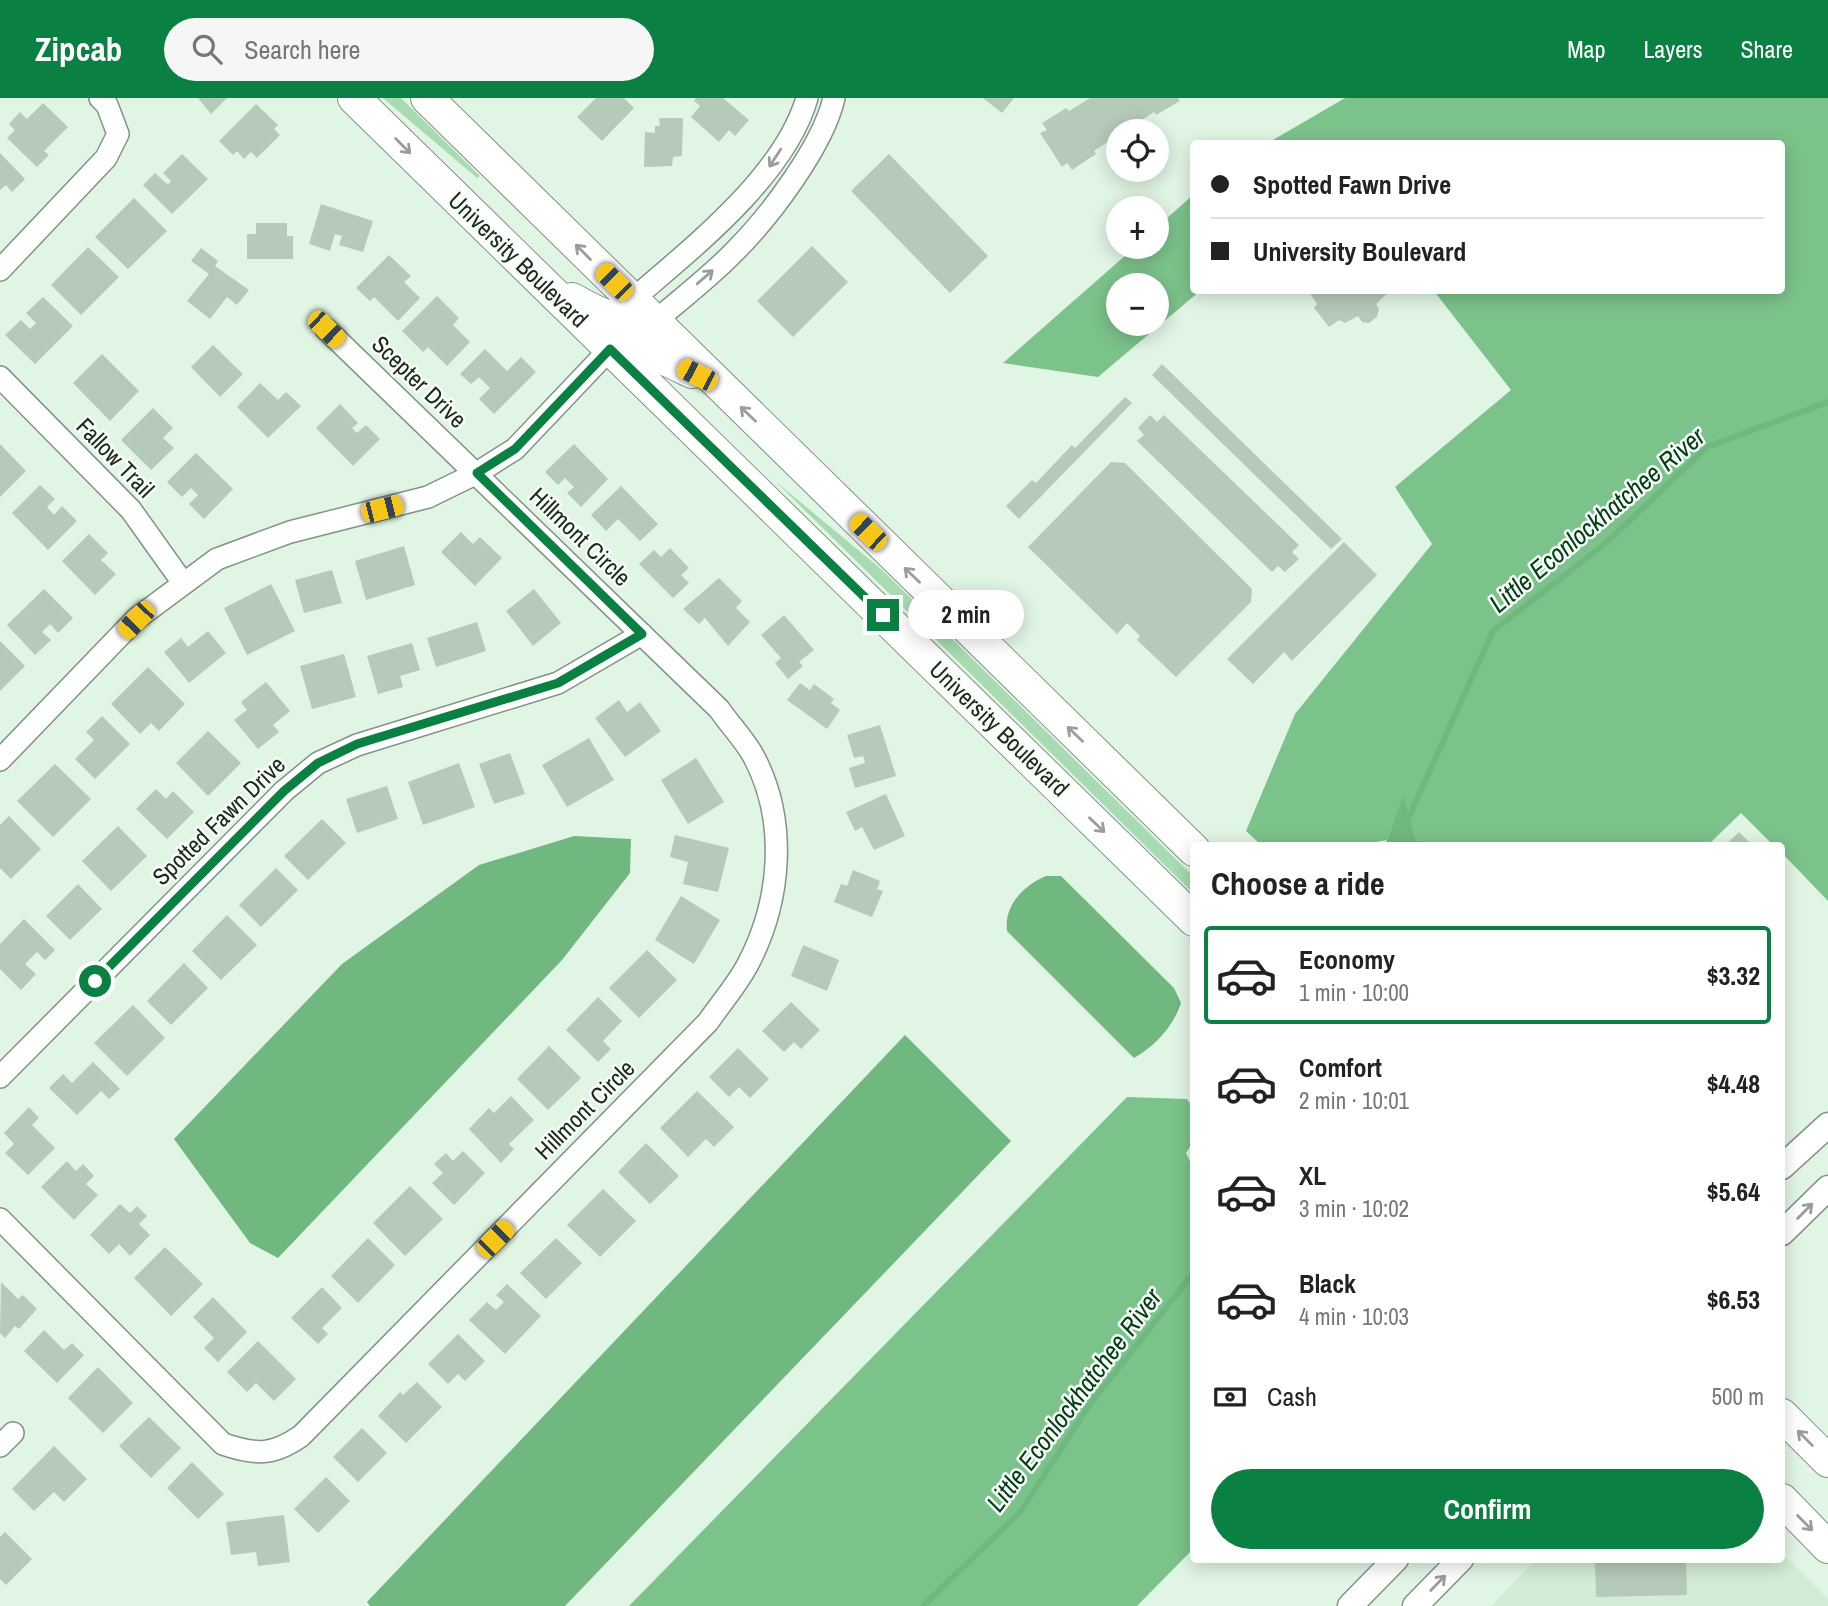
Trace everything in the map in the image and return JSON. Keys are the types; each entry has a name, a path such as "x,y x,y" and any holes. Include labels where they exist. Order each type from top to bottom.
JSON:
{"main road":[{"name":"University Boulevard","path":"355,98 1190,916"},
{"name":"University Boulevard","path":"427,98 1190,846"},
{"path":"535,277 603,317 630,324 643,311"},
{"path":"610,349 626,348 653,352 719,386"},
{"path":"1785,1418 1828,1461"},
{"path":"1785,1503 1828,1547"}],"street":[{"path":"0,270 106,158 118,134 107,105 100,98"},
{"path":"643,311 776,160 807,98"},
{"path":"643,311 736,251 800,171 831,112 834,98"},
{"name":"Scepter Drive","path":"326,329 477,473"},
{"path":"0,760 136,620 217,559 290,531 428,497 477,473 515,449 610,349"},
{"name":"Fallow Trail","path":"0,377 131,510 183,583"},
{"name":"Hillmont Circle","path":"0,1219 223,1444 249,1453 280,1450 301,1436 708,1022 748,965 768,913 778,865 772,809 754,758 719,709 477,473"},
{"name":"Spotted Fawn Drive","path":"0,1077 275,800 318,763 357,744 558,683 642,634"},
{"path":"1785,1164 1828,1125"},
{"path":"1785,1230 1828,1188"},
{"path":"1350,1606 1392,1563"},
{"path":"1415,1606 1457,1563"}],"shaded area":[{"path":"383,98 401,98 480,176 477,178"},
{"path":"1345,98 1828,98 1828,901 1785,856 1785,842 1770,842 1741,813 1711,842 1417,842 1403,798 1387,840 1258,842 1246,831 1295,714 1432,544 1395,487 1511,390 1436,294 1785,294 1785,140 1273,140"},
{"path":"1190,198 1190,294 1196,294 1169,317 1169,273 1106,273 1106,336 1147,336 1098,377 1003,363 1121,259 1169,259 1169,216"},
{"path":"775,481 881,569 1190,873 1190,890"},
{"path":"1403,796 1417,842 1386,842"},
{"path":"574,836 631,839 630,873 562,960 278,1258 250,1243 174,1139 342,964 479,865"},
{"path":"1046,876 1061,876 1174,988 1181,1003 1173,1020 1156,1042 1134,1058 1007,931 1012,905 1030,885"},
{"path":"905,1035 1011,1141 565,1606 370,1606 367,1602"},
{"path":"1127,1097 1187,1099 1190,1104 1190,1147 1186,1153 1190,1163 1190,1552 1137,1606 629,1606"},
{"path":"1785,1556 1828,1599 1828,1606 1491,1606 1533,1563 1785,1563"}],"building":[{"path":"198,98 227,98 211,114"},
{"path":"596,98 624,98 634,108 602,141 577,117"},
{"path":"696,98 723,98 749,120 735,136 729,130 719,142 691,117 700,106 694,101"},
{"path":"983,98 1014,98 1002,113"},
{"path":"1090,98 1178,98 1180,101 1143,119 1106,119 1106,143 1094,151 1096,154 1072,170 1067,163 1062,167 1040,133 1047,130 1042,123 1066,108 1069,111"},
{"path":"43,103 68,127 44,151 49,155 37,167 7,138 15,130 9,124 20,112 27,119"},
{"path":"256,104 278,125 274,129 280,135 257,158 251,152 244,159 237,151 233,155 219,141"},
{"path":"659,118 683,118 682,156 673,157 672,166 644,167 645,132 655,133 655,126 660,126"},
{"path":"0,153 25,179 12,192 6,185 0,190"},
{"path":"182,154 208,179 172,214 143,185 155,173 168,185 171,181 163,173"},
{"path":"889,154 988,256 950,293 851,191"},
{"path":"134,198 167,231 128,269 95,237"},
{"path":"321,204 373,221 363,252 339,245 342,236 335,234 330,251 309,244"},
{"path":"256,223 287,223 287,236 293,236 293,259 247,259 247,234 256,234"},
{"path":"812,246 848,282 793,337 757,301"},
{"path":"88,247 119,277 81,315 51,285"},
{"path":"201,248 218,261 215,266 249,290 237,305 227,297 210,319 187,301 209,274 191,261"},
{"path":"389,255 411,276 404,282 420,298 398,321 374,297 370,301 356,288"},
{"path":"1311,294 1387,294 1376,304 1379,309 1377,317 1369,323 1362,322 1358,316 1345,323 1339,320 1329,327 1314,308 1317,304"},
{"path":"437,296 459,318 453,325 470,342 447,366 428,347 423,352 402,331"},
{"path":"43,297 73,326 35,364 5,335 21,320 30,329 36,323 26,313"},
{"path":"213,345 243,374 220,397 191,367"},
{"path":"485,349 507,371 521,357 536,372 494,414 479,399 490,388 479,377 471,384 460,374"},
{"path":"102,354 139,391 110,421 73,383"},
{"path":"1162,364 1342,539 1331,549 1152,375"},
{"path":"260,383 278,400 286,392 301,406 268,438 237,407"},
{"path":"1125,397 1132,403 1019,519 1006,506 1032,480 1036,483 1072,445 1075,448"},
{"path":"340,404 358,423 352,428 357,433 366,425 380,439 353,466 316,428"},
{"path":"153,408 173,428 163,438 174,448 151,470 121,440"},
{"path":"1150,415 1157,422 1164,415 1299,545 1292,552 1299,559 1285,572 1278,566 1272,572 1137,441 1144,435 1138,428"},
{"path":"0,444 26,471 0,497"},
{"path":"574,444 608,479 581,507 567,493 574,487 565,478 558,485 545,472"},
{"path":"196,453 233,489 204,519 189,504 198,495 191,488 182,497 167,482"},
{"path":"1111,462 1125,463 1252,589 1251,602 1176,677 1137,640 1140,636 1127,623 1117,634 1028,547"},
{"path":"40,485 55,499 47,507 54,515 62,506 77,521 48,550 12,513"},
{"path":"621,486 658,524 640,541 618,519 606,531 591,515"},
{"path":"461,532 473,544 480,537 502,558 475,586 441,552"},
{"path":"89,534 108,553 101,560 116,574 95,595 62,561"},
{"path":"1344,542 1377,575 1292,661 1284,652 1253,684 1227,659"},
{"path":"404,546 415,585 366,600 355,561"},
{"path":"670,548 689,568 681,575 689,583 673,598 639,564 654,550 661,557"},
{"path":"332,570 342,603 304,613 295,580"},
{"path":"719,578 742,601 736,608 750,622 728,646 705,618 699,624 683,609"},
{"path":"271,584 295,631 247,655 224,608"},
{"path":"44,589 73,618 58,633 50,624 42,632 51,640 35,655 7,625"},
{"path":"534,589 561,623 533,646 506,611"},
{"path":"784,615 814,650 799,662 803,666 788,679 775,663 781,658 761,635"},
{"path":"477,622 486,651 436,667 427,638"},
{"path":"208,631 226,653 189,683 164,652 181,638 188,647"},
{"path":"0,641 25,666 0,691"},
{"path":"412,643 420,670 400,676 403,687 378,694 367,656"},
{"path":"344,654 356,697 312,709 300,666"},
{"path":"148,667 185,704 159,731 151,723 140,734 111,704"},
{"path":"266,682 290,711 273,725 279,732 258,749 234,720 247,710 241,702"},
{"path":"800,683 810,690 814,684 834,699 831,703 840,710 827,729 787,700"},
{"path":"619,700 627,712 640,702 661,731 625,757 595,718"},
{"path":"102,716 130,744 95,779 75,759 94,740 86,732"},
{"path":"880,725 896,776 855,788 849,768 865,763 863,756 854,758 847,735"},
{"path":"208,731 241,763 208,796 176,763"},
{"path":"589,738 614,780 567,807 542,765"},
{"path":"510,753 525,794 494,804 479,764"},
{"path":"696,758 724,802 688,824 661,780"},
{"path":"459,763 475,807 423,825 408,782"},
{"path":"55,764 91,799 53,837 17,801"},
{"path":"387,786 398,819 357,833 346,799"},
{"path":"156,789 166,799 173,791 194,812 167,839 136,809"},
{"path":"886,794 905,836 874,850 862,827 855,831 846,812"},
{"path":"9,816 41,849 11,879 0,868 0,825"},
{"path":"322,819 346,843 308,880 284,856"},
{"path":"118,826 147,856 111,891 82,861"},
{"path":"1739,832 1749,842 1728,842"},
{"path":"675,835 729,848 718,892 683,884 688,862 670,857"},
{"path":"276,868 298,890 261,927 239,905"},
{"path":"853,870 880,881 877,889 883,891 872,917 834,902 841,884 847,886"},
{"path":"78,884 102,909 70,940 46,916"},
{"path":"681,896 720,920 694,964 655,940"},
{"path":"227,915 257,945 221,980 192,951"},
{"path":"24,919 55,950 45,960 37,952 25,964 36,974 21,990 0,969 0,944"},
{"path":"803,945 839,960 827,991 791,976"},
{"path":"647,950 677,980 639,1018 609,988"},
{"path":"184,963 208,988 171,1025 147,1001"},
{"path":"598,997 622,1021 603,1041 611,1049 598,1062 566,1030"},
{"path":"791,1002 820,1030 801,1049 794,1042 784,1052 762,1031"},
{"path":"133,1005 165,1038 127,1076 94,1043"},
{"path":"549,1046 581,1078 548,1110 517,1079"},
{"path":"738,1048 769,1079 750,1098 739,1087 729,1097 709,1077"},
{"path":"93,1062 120,1089 109,1099 101,1091 77,1115 49,1088 63,1074 72,1083"},
{"path":"697,1091 734,1127 714,1147 706,1139 688,1157 660,1128"},
{"path":"511,1096 534,1120 509,1144 514,1149 501,1163 469,1129 489,1108 494,1113"},
{"path":"29,1107 39,1118 32,1125 55,1148 28,1175 5,1153 14,1144 4,1133"},
{"path":"646,1143 679,1176 650,1204 618,1172"},
{"path":"463,1151 485,1173 454,1205 432,1183 443,1173 434,1164 446,1153 453,1161"},
{"path":"67,1161 76,1171 83,1164 94,1176 86,1184 98,1195 74,1220 41,1187"},
{"path":"410,1186 443,1219 405,1256 373,1223"},
{"path":"603,1189 636,1221 600,1257 567,1225"},
{"path":"120,1204 130,1213 137,1206 147,1216 139,1224 150,1235 130,1256 119,1244 109,1254 90,1235"},
{"path":"368,1238 395,1265 358,1303 331,1276"},
{"path":"556,1238 582,1263 546,1299 520,1273"},
{"path":"165,1247 203,1284 171,1316 134,1278"},
{"path":"1,1282 18,1299 23,1295 37,1309 19,1329 15,1326 5,1338 0,1333"},
{"path":"507,1284 541,1316 505,1354 469,1320 487,1302 496,1310 504,1302 496,1295"},
{"path":"322,1287 342,1308 322,1328 328,1334 318,1344 291,1318"},
{"path":"213,1297 247,1332 218,1362 204,1348 214,1338 193,1317"},
{"path":"44,1330 64,1350 72,1343 84,1355 57,1383 24,1351"},
{"path":"458,1334 485,1361 465,1381 458,1374 448,1384 428,1364"},
{"path":"258,1341 296,1379 274,1401 256,1383 247,1392 227,1372"},
{"path":"98,1367 133,1403 103,1433 68,1398"},
{"path":"417,1382 442,1407 406,1443 378,1416 400,1392 403,1395"},
{"path":"149,1417 181,1448 151,1478 119,1446"},
{"path":"362,1428 387,1453 358,1482 333,1457"},
{"path":"54,1446 87,1479 64,1502 54,1492 34,1511 12,1489"},
{"path":"192,1462 224,1494 198,1519 167,1488"},
{"path":"326,1477 350,1501 318,1533 294,1509"},
{"path":"284,1515 290,1562 258,1566 256,1552 231,1555 226,1522"},
{"path":"5,1532 32,1559 6,1585 0,1579 0,1537"},
{"path":"1595,1563 1686,1563 1687,1595 1596,1597"}],"waterway":[{"name":"Little Econlockhatchee River","path":"1407,821 1493,631 1606,543 1707,447 1828,402"},
{"name":"Little Econlockhatchee River","path":"923,1606 1021,1511 1088,1407 1190,1277"}],"route":[{"path":"95,981 284,791 318,763 357,744 558,683 595,664 642,634 477,473 515,449 610,349 883,615"}]}
